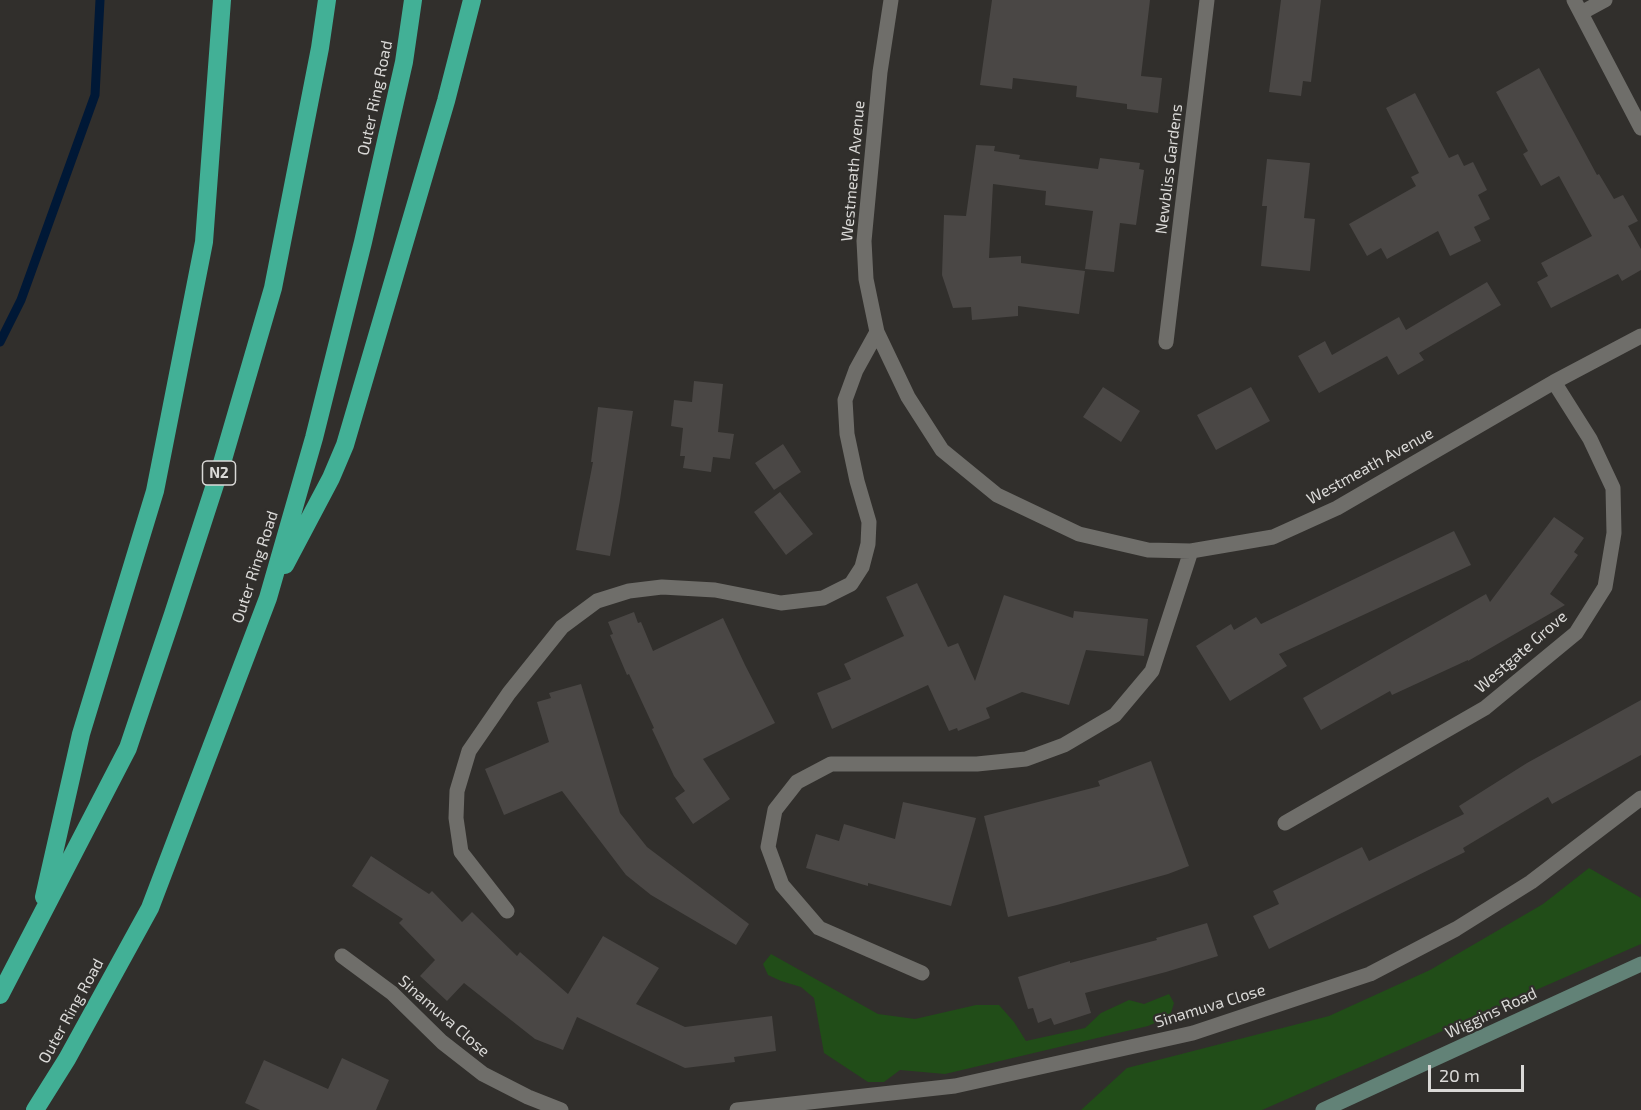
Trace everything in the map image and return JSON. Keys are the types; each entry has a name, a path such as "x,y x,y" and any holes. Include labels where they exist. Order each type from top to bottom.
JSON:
{"highway":[{"path":"39,922 81,734 155,491 204,243 222,0"},
{"name":"N2","path":"0,995 128,748 222,463 273,288 320,48 327,0"},
{"name":"Outer Ring Road","path":"36,1110 68,1059 150,908 268,598 314,438 363,243 404,62 413,0"},
{"path":"268,598 331,478 345,445 446,101 472,0"}],"street":[{"name":"Westmeath Avenue","path":"891,0 880,72 864,241 866,279 877,332 908,397 942,450 997,495 1079,534 1148,550 1191,551 1273,537 1337,508 1554,382 1641,336"},
{"name":"Newbliss Gardens","path":"1166,342 1207,0"},
{"path":"1605,0 1577,7 1641,128"},
{"path":"507,911 461,852 456,818 457,791 469,751 508,693 562,627 597,601 629,591 662,587 715,590 781,603 823,598 851,584 862,567 868,544 869,522 847,434 845,400 856,369 877,332"},
{"name":"Westgate Grove","path":"1285,823 1485,708 1576,633 1605,587 1614,533 1612,488 1590,439 1554,382"},
{"path":"922,973 819,928 782,885 768,847 775,810 797,782 831,764 977,764 1026,759 1064,745 1115,716 1152,671 1191,551"},
{"name":"Sinamuva Close","path":"737,1110 966,1083 1193,1033 1370,974 1456,929 1531,882 1641,798"},
{"name":"Sinamuva Close","path":"342,956 392,993 442,1042 483,1074 561,1110"},
{"name":"Wiggins Road","path":"1323,1110 1641,964"}],"green space":[{"path":"1589,868 1641,898 1641,944 1262,1110 1081,1110 1127,1068 1329,1016 1430,970 1543,904"},
{"path":"771,954 878,1014 915,1019 976,1005 999,1005 1014,1022 1026,1041 1085,1028 1101,1013 1129,1000 1144,1004 1169,994 1174,1003 1170,1016 1148,1026 945,1074 900,1070 884,1082 868,1082 824,1053 814,998 801,987 768,975 763,964"}],"building":[{"path":"992,0 1150,0 1141,76 1162,78 1158,113 1127,109 1127,104 1076,97 1077,86 1013,78 1012,89 980,85"},
{"path":"1281,0 1321,0 1311,82 1303,81 1301,96 1269,92"},
{"path":"1539,68 1597,175 1599,174 1614,199 1623,195 1638,221 1628,226 1641,249 1641,270 1622,281 1618,274 1551,308 1537,282 1548,276 1541,263 1592,236 1559,176 1541,186 1523,154 1528,151 1496,92"},
{"path":"1415,93 1449,158 1458,154 1464,166 1473,162 1487,190 1478,195 1490,219 1474,227 1481,241 1450,256 1438,231 1387,259 1381,248 1367,256 1349,224 1416,186 1411,177 1419,173 1386,108"},
{"path":"976,145 995,146 994,151 1020,155 1019,159 1098,169 1100,158 1140,163 1139,169 1144,170 1136,225 1120,223 1114,272 1085,269 1093,211 1045,205 1046,191 993,184 989,258 1021,256 1021,263 1085,271 1079,314 1018,306 1018,316 972,320 971,307 953,308 942,275 944,215 966,216"},
{"path":"1267,159 1310,163 1304,218 1315,219 1310,271 1261,266 1267,206 1262,206"},
{"path":"1487,282 1501,305 1419,353 1424,360 1398,375 1387,356 1319,393 1298,356 1325,341 1332,355 1399,317 1406,330"},
{"path":"694,381 723,384 718,432 734,434 730,459 713,457 711,472 683,468 685,456 680,456 683,428 671,426 674,400 692,402"},
{"path":"1103,387 1140,411 1121,442 1083,417"},
{"path":"1251,387 1270,421 1216,450 1197,415"},
{"path":"598,407 633,411 610,556 576,550 593,462 591,462"},
{"path":"783,444 801,472 774,490 755,463"},
{"path":"780,492 813,534 786,555 754,512"},
{"path":"1554,517 1584,538 1574,552 1578,555 1550,594 1565,605 1468,661 1392,695 1390,691 1321,730 1303,698 1486,594 1490,602"},
{"path":"1454,531 1471,565 1279,654 1287,666 1230,701 1196,646 1231,624 1234,630 1256,617 1261,624"},
{"path":"917,583 948,647 958,643 975,681 1004,595 1073,618 1074,611 1148,619 1144,656 1086,650 1069,705 1022,692 986,708 990,718 958,731 957,728 949,731 928,685 832,729 817,693 851,679 844,664 904,636 886,597"},
{"path":"634,612 638,623 641,622 653,651 723,618 775,723 703,759 730,799 693,824 675,798 685,791 674,776 610,635 613,634 608,622"},
{"path":"581,684 620,813 647,847 749,924 736,945 651,895 626,875 562,791 504,815 485,769 549,742 537,702 551,698 549,693"},
{"path":"1641,700 1641,755 1552,804 1548,797 1463,848 1465,852 1269,949 1253,916 1279,904 1273,891 1362,847 1369,861 1464,814 1459,806 1527,763"},
{"path":"1151,761 1189,866 1168,874 1008,917 984,816 1100,786 1098,781"},
{"path":"903,802 976,818 951,906 806,868 816,834 839,841 844,824 895,839"},
{"path":"371,856 429,894 432,891 462,922 472,912 517,956 520,952 568,994 603,936 659,968 636,1004 685,1027 772,1016 776,1051 734,1057 735,1062 685,1068 577,1017 563,1050 535,1039 464,983 447,1001 420,976 435,960 399,923 403,919 352,886"},
{"path":"1207,923 1218,956 1085,993 1091,1013 1054,1025 1051,1018 1038,1023 1033,1008 1028,1009 1018,977 1070,961 1070,963 1157,940 1156,938"},
{"path":"342,1058 389,1080 376,1110 260,1110 245,1103 264,1060 328,1089"}],"waterway":[{"path":"0,342 21,300 95,95 100,0"}]}
